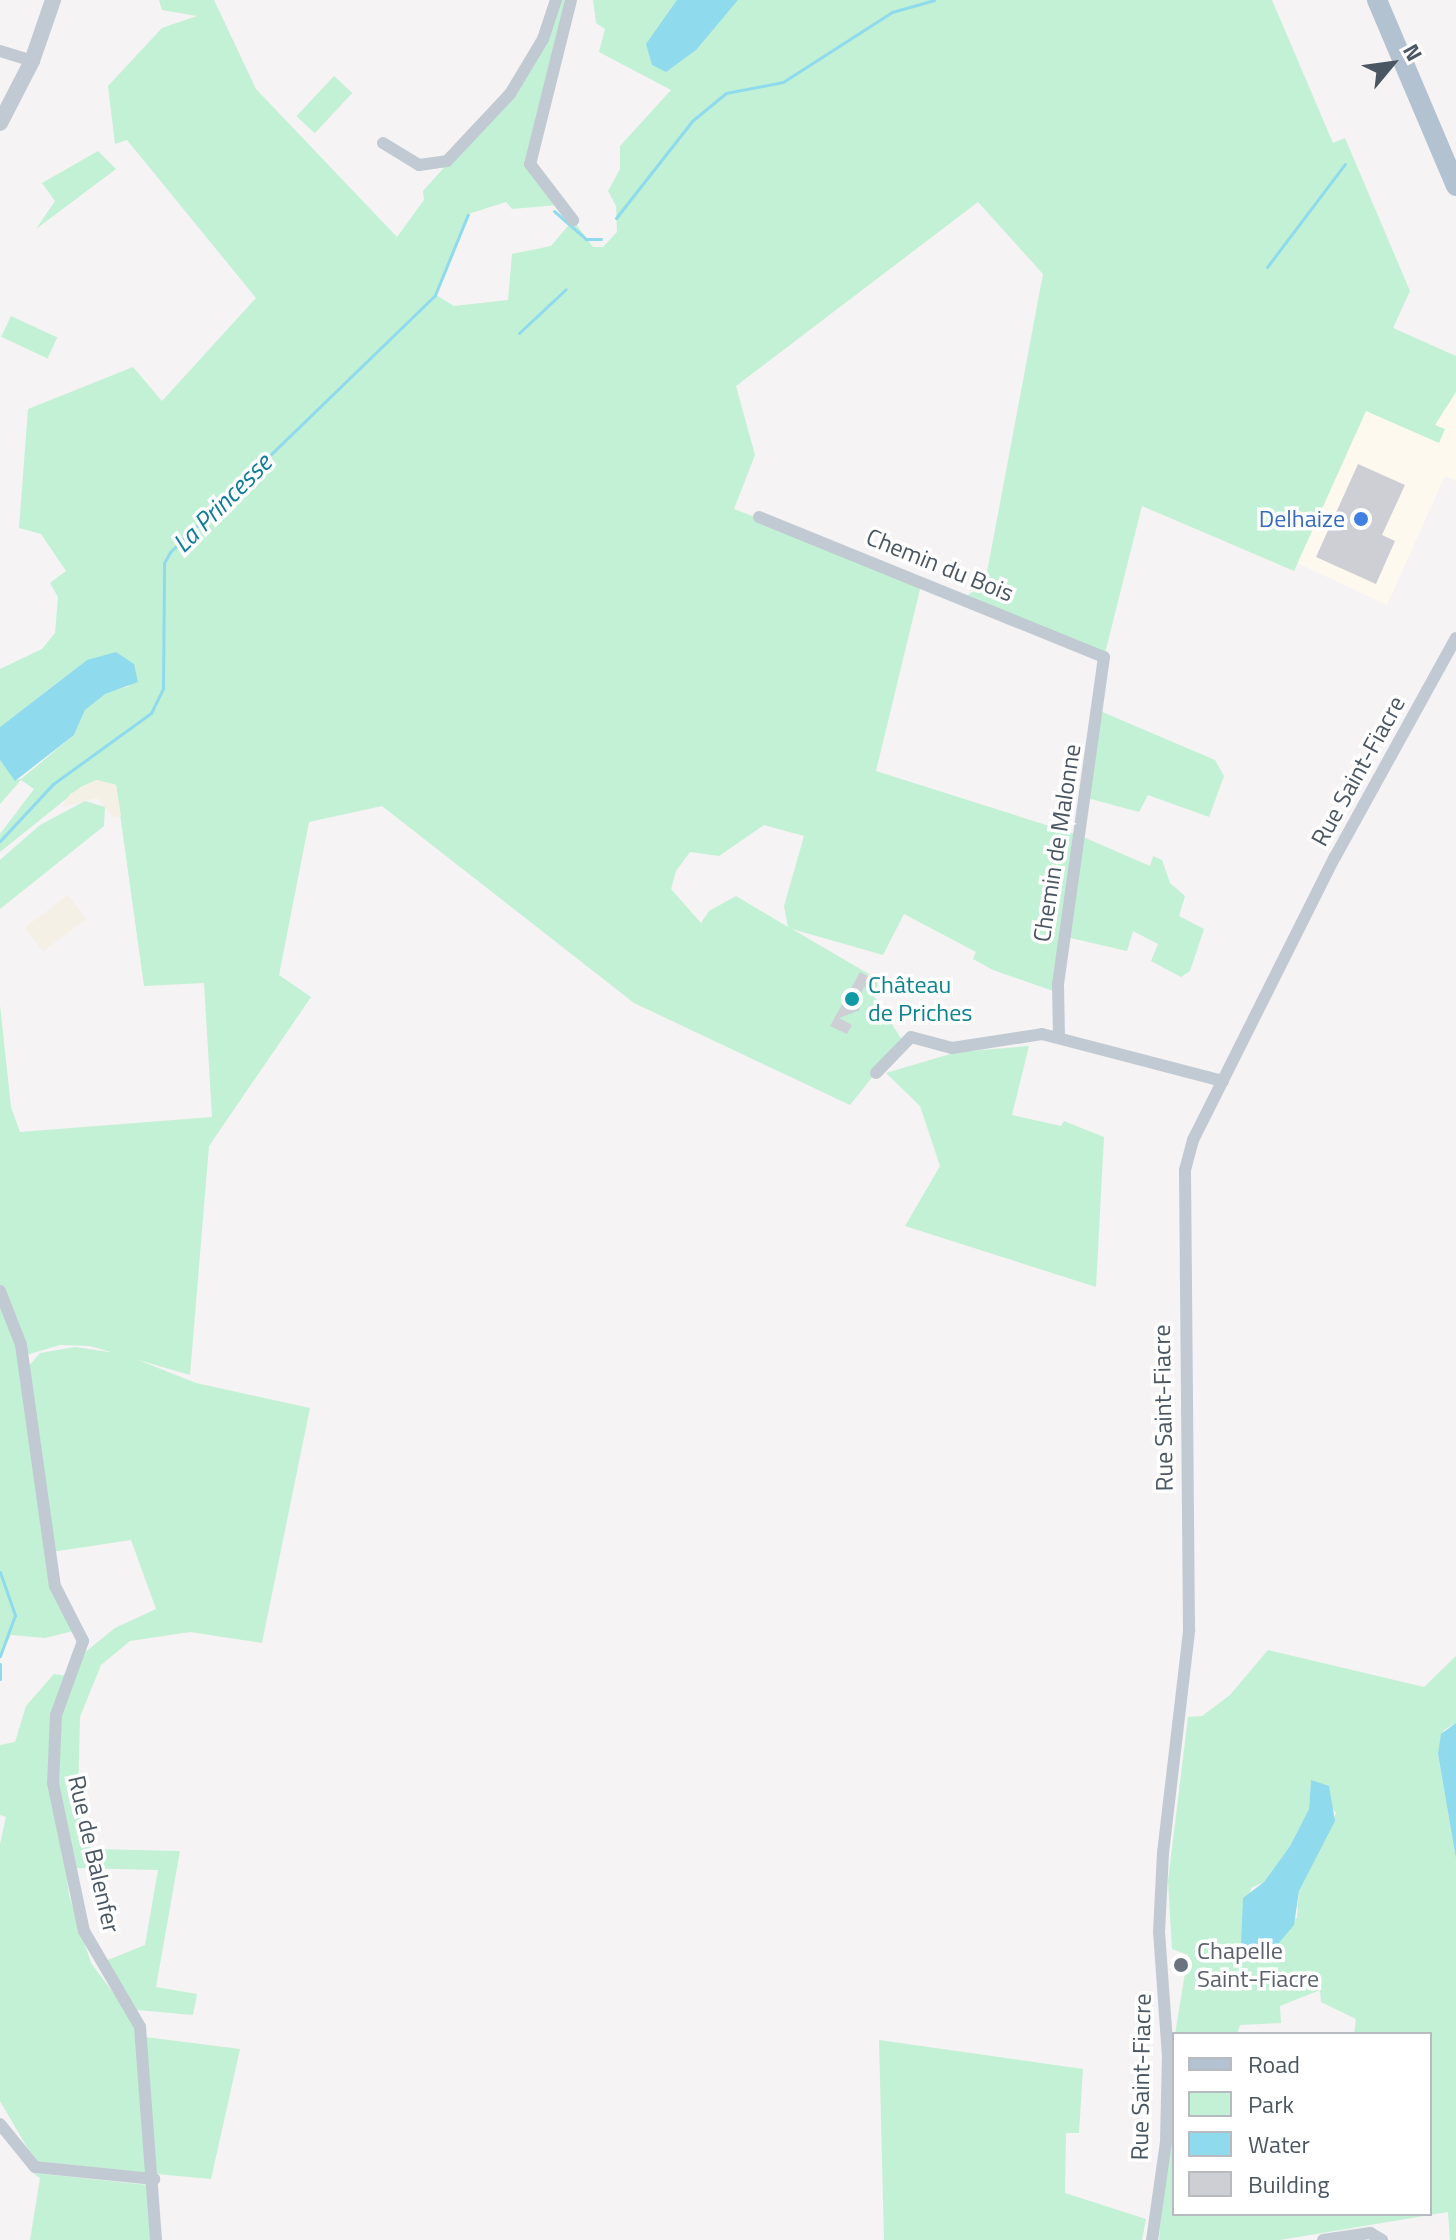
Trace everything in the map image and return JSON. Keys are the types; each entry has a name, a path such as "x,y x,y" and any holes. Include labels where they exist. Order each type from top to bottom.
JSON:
{"main road":[{"path":"1377,0 1456,195"},
{"path":"1442,157 1456,186"}],"street":[{"path":"0,123 32,61 53,0"},
{"path":"383,143 419,165 447,161 510,94 543,39 556,0"},
{"path":"571,0 530,164 573,220"},
{"path":"0,51 32,61"},
{"name":"Chemin du Bois","path":"759,517 1104,657"},
{"name":"Rue Saint-Fiacre","path":"1152,2240 1166,2142 1168,2057 1159,1932 1163,1853 1189,1630 1184,1185 1193,1140 1456,638"},
{"name":"Chemin de Malonne","path":"1059,1037 1058,985 1104,657"},
{"path":"876,1073 911,1037 952,1048 1059,1037 1223,1081"},
{"name":"Rue de Balenfer","path":"0,1291 21,1345 55,1586 83,1641 56,1715 53,1783 84,1931 140,2027 154,2179 156,2240"},
{"path":"0,2124 35,2167 154,2179"},
{"path":"1323,2240 1370,2233 1382,2240"}],"shaded area":[{"path":"1456,392 1456,481 1445,476 1387,605 1297,563 1366,411 1435,425"}],"green space":[{"path":"159,0 214,0 256,89 397,237 424,200 423,191 510,94 556,0 571,0 530,157 558,205 512,209 506,202 468,214 436,295 454,306 508,300 512,254 551,246 573,220 593,247 603,247 617,232 616,206 608,191 620,169 620,146 671,90 599,52 605,29 596,23 593,0 1272,0 1333,143 1345,138 1410,291 1393,328 1456,356 1456,392 1435,425 1445,429 1439,443 1366,411 1294,571 1142,506 1104,657 964,598 985,583 1043,274 978,202 736,386 755,455 734,509 922,581 876,771 1081,836 1150,866 1153,856 1162,860 1170,883 1185,896 1179,916 1204,929 1190,971 1181,977 1151,961 1158,944 1133,931 1127,951 1066,937 1059,993 993,970 973,959 976,952 904,914 883,955 792,929 879,980 874,996 902,1040 850,1105 634,1003 382,806 309,822 279,975 311,997 209,1146 190,1375 90,1346 60,1345 23,1356 53,1577 77,1630 45,1638 11,1635 0,1656 0,1005 11,1107 20,1132 212,1117 204,983 144,986 116,785 96,780 81,787 0,852 0,834 34,789 21,780 0,804 0,760 15,780 21,779 74,735 85,710 105,693 130,686 87,660 0,727 0,669 42,649 55,633 58,597 50,583 66,571 41,534 19,528 28,409 133,367 162,401 256,298 127,140 115,144 108,86 162,28 197,16 162,10","holes":["764,825 804,836 784,906 788,927 736,896 709,911 701,923 671,889 676,871 690,852 719,856"]},
{"path":"334,76 352,93 315,133 296,116"},
{"path":"98,151 116,169 36,229 55,201 42,183"},
{"path":"11,316 57,338 48,358 1,337"},
{"path":"1100,711 1215,760 1224,776 1209,817 1148,795 1139,812 1087,798"},
{"path":"85,801 105,807 104,826 0,909 0,860 40,825"},
{"path":"1029,1046 1012,1115 1061,1126 1064,1121 1104,1137 1096,1287 905,1226 940,1166 920,1106 886,1073 957,1052"},
{"path":"75,1347 123,1354 196,1383 310,1408 262,1643 190,1632 130,1641 101,1665 80,1717 78,1796 91,1849 180,1851 156,1987 197,1994 193,2015 137,2010 103,1962 145,1945 158,1870 74,1868 57,1787 56,1729 84,1653 115,1628 156,1609 131,1540 51,1552 27,1368 40,1353"},
{"path":"1268,1650 1424,1687 1456,1656 1456,1723 1444,1730 1438,1754 1456,1859 1456,2240 1450,2240 1448,2212 1432,2215 1432,2032 1354,2032 1356,2019 1321,2002 1320,1990 1280,2006 1281,2023 1240,2025 1238,2032 1175,2032 1188,1955 1172,1949 1168,1881 1188,1717 1202,1716 1230,1695","holes":["1311,1781 1336,1813 1299,1891 1297,1918 1245,1936 1251,1888 1264,1882 1290,1846 1309,1809"]},
{"path":"54,1674 67,1676 50,1730 69,1895 91,1963 135,2022 147,2173 35,2161 0,2101 0,1844 6,1817 0,1815 0,1745 15,1742 26,1706"},
{"path":"145,2037 240,2049 211,2179 157,2174"},
{"path":"879,2040 1083,2069 1079,2133 1066,2133 1065,2193 1146,2219 1142,2240 884,2240"},
{"path":"1172,2091 1172,2216 1424,2216 1280,2240 1159,2240"},
{"path":"33,2173 148,2185 154,2240 30,2240 40,2178"}],"sand":[{"path":"96,780 116,785 121,816 113,817 97,798 62,807 70,794"},
{"path":"68,895 86,919 43,951 25,927"}],"water":[{"path":"677,0 738,0 696,50 666,72 652,65 646,44"},
{"path":"116,652 134,664 138,682 105,694 85,710 74,735 15,781 0,760 0,727 87,660"},
{"path":"1456,1723 1456,1859 1438,1754 1441,1734"},
{"path":"1311,1780 1329,1786 1335,1821 1299,1891 1294,1925 1267,1957 1262,1956 1241,1944 1243,1898 1264,1882 1290,1846 1309,1809"}],"building":[{"name":"Delhaize","path":"1358,464 1405,485 1382,535 1395,541 1376,584 1316,557"},
{"name":"Château de Priches","path":"860,972 877,981 871,991 864,987 857,1002 860,1010 839,1018 852,1025 847,1034 830,1026"}],"waterway":[{"name":"La Princesse","path":"616,218 692,121 726,93 783,82 892,12 934,0"},
{"path":"1267,267 1345,164"},
{"path":"554,211 586,239 601,239"},
{"name":"La Princesse","path":"0,841 53,784 151,713 163,688 164,563 170,552 435,295 468,214"},
{"path":"519,333 566,289"},
{"name":"La Princesse","path":"0,1572 15,1615 0,1656"},
{"name":"La Princesse","path":"0,1664 0,1679"}],"place":[{"name":"Delhaize","path":"1361,519"},
{"name":"Château de Priches","path":"852,999"},
{"name":"Chapelle Saint-Fiacre","path":"1181,1965"}]}
